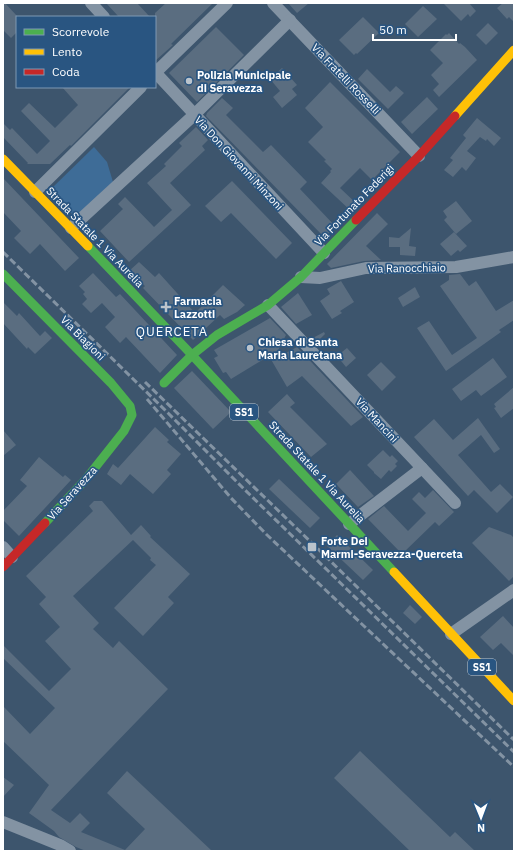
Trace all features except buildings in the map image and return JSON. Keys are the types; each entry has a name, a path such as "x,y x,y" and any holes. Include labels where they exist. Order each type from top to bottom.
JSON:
{"street":[{"path":"91,3 103,16"},
{"path":"156,72 228,3"},
{"name":"Via Fratelli Rosselli","path":"273,3 419,156"},
{"path":"71,228 194,115 290,20"},
{"name":"Via Fortunato Federigi","path":"164,383 192,355 217,335 268,305 301,277 419,156 514,50"},
{"name":"Via Don Giovanni Minzoni","path":"156,74 324,253"},
{"path":"35,192 140,88"},
{"name":"SS1","path":"3,159 35,192"},
{"name":"Strada Statale 1 Via Aurelia","path":"35,192 192,355 514,701"},
{"name":"Via Ranocchiaio","path":"301,277 320,278 366,268 456,267 514,257"},
{"name":"Via Biagioni","path":"3,274 111,382 130,406 132,416 128,425"},
{"name":"Via Mancini","path":"268,305 456,503"},
{"name":"Via Seravezza","path":"3,566 86,479 128,425"},
{"path":"349,524 422,468"},
{"path":"3,547 12,557"},
{"path":"451,634 514,590"},
{"path":"3,822 60,845 70,851"}],"shaded area":[{"path":"94,147 107,162 113,182 78,215 73,215 51,193 52,188"}],"railway":[{"path":"3,252 514,752"},
{"path":"145,382 514,740"},
{"path":"147,399 231,498 266,534 514,767"}],"traffic: fast":[{"path":"164,383 192,355 217,335 268,305 301,277 356,220"},
{"path":"88,246 192,355 394,572"},
{"path":"3,274 111,383 130,406 132,415 124,431 86,479 45,523"}],"traffic: slow":[{"path":"455,116 514,50"},
{"path":"3,159 88,246"},
{"path":"394,572 514,701"}],"traffic: jam":[{"path":"356,220 419,156 455,116"},
{"path":"3,567 45,523"}],"place":[{"name":"Polizia Municipale di Seravezza","path":"189,81"},
{"name":"Farmacia Lazzotti","path":"166,307"},
{"name":"Chiesa di Santa Maria Lauretana","path":"250,348"},
{"name":"Forte Dei Marmi-Seravezza-Querceta","path":"312,547"}],"district":[{"name":"QUERCETA","path":"172,331"}]}
